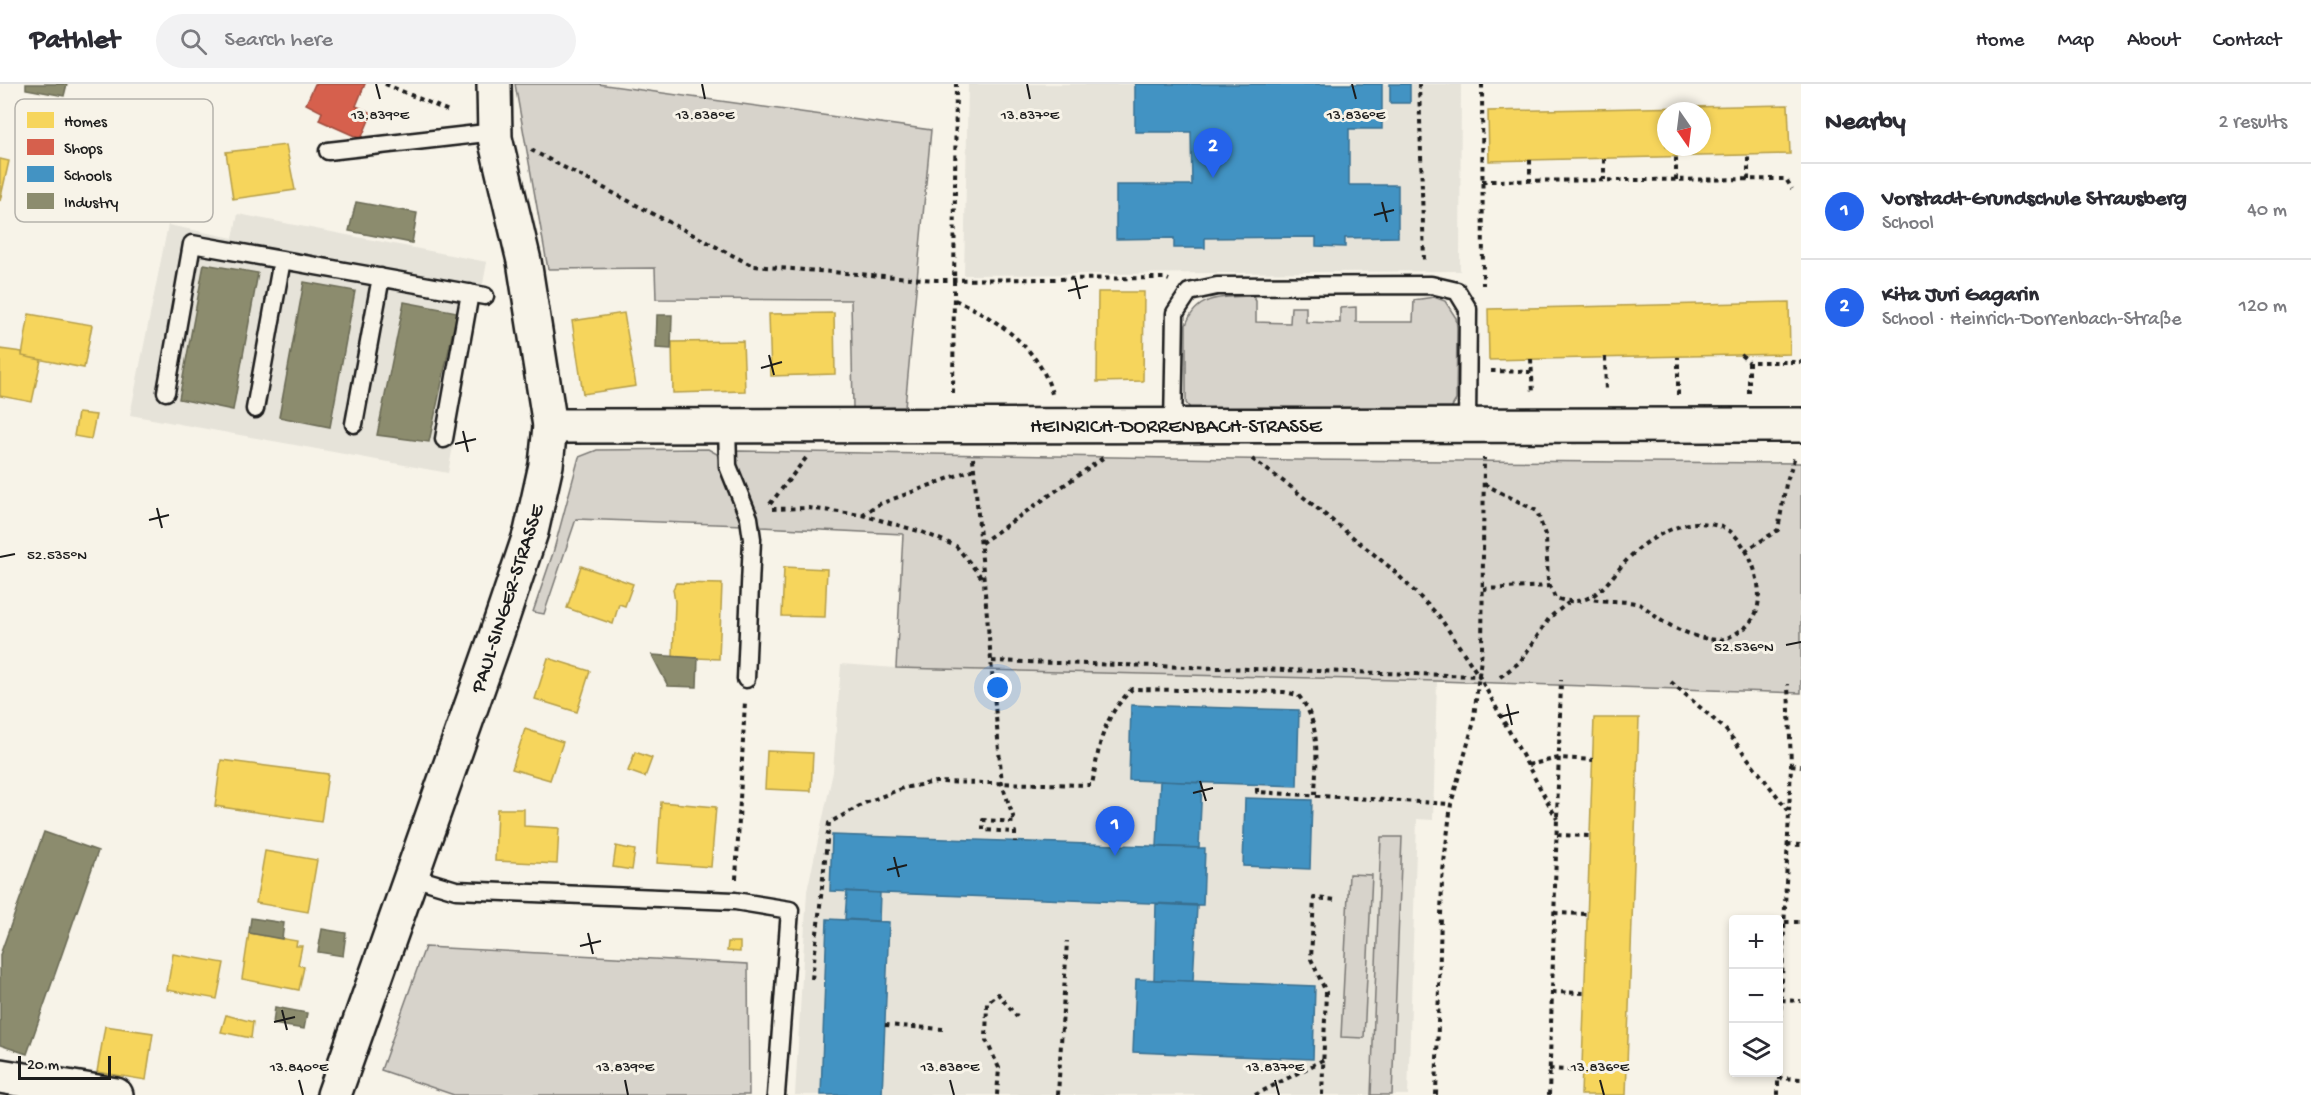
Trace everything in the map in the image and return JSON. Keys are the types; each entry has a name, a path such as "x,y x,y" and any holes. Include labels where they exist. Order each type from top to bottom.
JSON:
{"street":[{"name":"PAUL-SINGER-STRASSE","path":"334,1095 413,877 531,532 546,465 550,426 524,261 495,132 494,84"},
{"name":"HEINRICH-DORRENBACH-STRASSE","path":"550,426 1749,425 1799,438"},
{"path":"0,1076 116,1095"}],"lane":[{"path":"328,151 495,132"},
{"path":"166,392 192,244 478,294 444,439"},
{"path":"255,409 282,260"},
{"path":"354,424 381,277"},
{"path":"1173,427 1175,313 1189,292 1217,286 1425,286 1457,291 1468,309 1475,425"},
{"path":"727,425 728,466 749,518 752,538 746,679"},
{"path":"413,877 456,890 735,901 790,910 776,1095"}],"path":[{"path":"385,84 495,132 753,266 954,279 1164,278 1189,292"},
{"path":"397,84 401,91"},
{"path":"956,84 954,279 963,424 974,469 1002,784 1015,822 1015,842"},
{"path":"1419,84 1425,286"},
{"path":"1482,84 1483,288"},
{"path":"1748,155 1748,180"},
{"path":"1676,157 1676,180"},
{"path":"1604,159 1604,180"},
{"path":"1530,160 1530,181"},
{"path":"1482,181 1786,179 1792,189"},
{"path":"955,300 977,309 999,324 1028,351 1041,368 1052,392 1053,425"},
{"path":"1741,355 1749,363 1749,425"},
{"path":"1749,363 1801,362"},
{"path":"1483,371 1532,372"},
{"path":"1436,1095 1442,880 1451,804 1473,725 1479,676 1484,484 1475,425"},
{"path":"1745,551 1778,530 1786,484 1799,438"},
{"path":"810,453 766,509 808,508 862,515 922,532 956,546 984,580"},
{"path":"981,543 1107,455"},
{"path":"1250,458 1291,487 1392,569 1439,616 1479,676 1557,819"},
{"path":"862,515 877,505 974,469"},
{"path":"1484,484 1538,511 1546,538 1550,586 1556,598 1569,603"},
{"path":"1500,677 1520,662 1559,607 1569,603 1591,598 1608,603 1640,604 1660,620 1695,637 1725,639 1748,625 1758,604 1757,579 1745,551 1730,532 1715,525 1694,523 1668,531 1635,552 1591,598"},
{"path":"1483,589 1550,586"},
{"path":"992,661 1479,676"},
{"path":"735,901 746,679"},
{"path":"1549,1095 1561,680"},
{"path":"1671,682 1725,729 1788,811"},
{"path":"1783,974 1791,765 1788,684"},
{"path":"811,987 829,823 865,803 903,788 936,782 1092,784 1103,729 1115,706 1132,689 1298,694 1306,704 1316,731 1315,795"},
{"path":"1528,765 1559,758 1593,760"},
{"path":"1791,765 1801,766"},
{"path":"1257,788 1257,792 1451,804"},
{"path":"1015,822 983,819 983,830 1015,832"},
{"path":"1557,835 1590,836"},
{"path":"1787,844 1801,844"},
{"path":"1322,1095 1326,992 1311,959 1314,898 1338,900"},
{"path":"1554,913 1587,914"},
{"path":"1785,922 1801,922"},
{"path":"1058,1095 1067,941"},
{"path":"1552,992 1585,993"},
{"path":"997,1095 999,1068 986,1040 987,1003 998,994 1017,1017"},
{"path":"1783,1000 1801,1001"},
{"path":"885,1025 943,1029"},
{"path":"1255,1095 1323,1060"},
{"path":"1550,1069 1582,1071"},
{"path":"1778,1095 1778,1078 1801,1079"}],"shaded area":[{"path":"515,84 598,84 931,130 905,407 853,408 851,300 656,299 655,268 548,269"},
{"path":"968,84 1461,84 1460,271 964,275"},
{"path":"238,214 487,262 448,473 130,415 168,225 233,238"},
{"path":"1253,296 1256,301 1256,322 1290,323 1291,307 1306,307 1306,322 1340,323 1340,308 1356,307 1356,322 1413,322 1414,300 1434,297 1445,301 1456,318 1456,400 1450,410 1194,413 1186,403 1186,325 1191,315 1204,302 1213,299"},
{"path":"708,449 717,454 743,525 576,519 544,614 533,612 553,553 579,457 597,450"},
{"path":"736,452 1296,460 1801,463 1801,693 1437,681 896,668 903,534 761,527 734,459"},
{"path":"841,664 896,668 1437,681 1433,820 1417,819 1408,1095 795,1095 807,891 833,772"},
{"path":"1381,837 1402,837 1392,1095 1371,1095"},
{"path":"1349,874 1372,875 1364,1038 1341,1037"},
{"path":"425,947 748,964 749,1095 454,1095 381,1070"}],"building: Homes":[{"path":"1788,105 1790,154 1711,156 1711,107"},
{"path":"1657,108 1657,156 1704,156 1489,161 1488,111"},
{"path":"286,145 295,190 233,199 226,152"},
{"path":"0,159 9,161 0,201"},
{"path":"1098,292 1144,292 1143,381 1097,382"},
{"path":"1789,302 1790,354 1489,360 1488,309"},
{"path":"624,313 636,386 583,394 572,321"},
{"path":"834,313 835,374 771,376 769,314"},
{"path":"29,314 92,325 84,368 22,356"},
{"path":"743,341 745,391 673,393 672,342"},
{"path":"0,349 22,352 22,356 41,360 32,402 0,396"},
{"path":"78,413 96,415 91,439 74,436"},
{"path":"581,566 633,584 625,606 619,604 613,624 567,608"},
{"path":"784,567 827,569 825,617 782,616"},
{"path":"676,583 722,584 719,659 673,657 675,602 673,589"},
{"path":"548,658 590,671 577,712 535,699"},
{"path":"1594,718 1639,718 1626,1095 1581,1095"},
{"path":"525,729 563,742 550,780 512,769"},
{"path":"767,751 813,753 811,791 765,789"},
{"path":"635,752 652,758 645,777 628,771"},
{"path":"221,760 328,774 321,822 215,806"},
{"path":"661,802 716,807 711,867 657,863"},
{"path":"497,809 524,809 524,826 559,828 557,864 495,861"},
{"path":"616,846 635,850 632,870 613,867"},
{"path":"265,851 317,860 308,912 256,903"},
{"path":"249,933 297,941 296,946 302,946 298,965 304,967 299,990 242,979"},
{"path":"728,942 740,942 740,952 727,951"},
{"path":"173,954 224,963 217,999 167,990"},
{"path":"226,1015 253,1022 251,1038 221,1032"},
{"path":"105,1026 153,1033 146,1080 97,1072"}],"building: Shops":[{"path":"315,84 365,84 356,106 372,113 361,139 319,120 322,112 306,104"}],"building: Schools":[{"path":"1135,84 1382,84 1382,129 1349,129 1349,185 1398,185 1398,237 1345,238 1345,247 1316,246 1316,237 1205,238 1205,248 1174,248 1174,238 1116,239 1116,185 1192,185 1191,132 1135,132"},
{"path":"1390,84 1410,84 1410,103 1390,103"},
{"path":"1131,705 1299,710 1297,786 1129,780"},
{"path":"1160,781 1202,783 1199,848 1157,847"},
{"path":"1245,798 1312,800 1310,869 1243,866"},
{"path":"832,835 1205,848 1203,905 830,891"},
{"path":"847,891 880,893 879,921 845,919"},
{"path":"1156,904 1197,906 1193,981 1154,980"},
{"path":"827,919 889,922 882,1095 821,1095"},
{"path":"1136,979 1315,986 1313,1059 1133,1052"}],"building: Industry":[{"path":"26,84 67,84 64,96 26,89"},
{"path":"356,202 417,213 412,243 349,231"},
{"path":"204,264 258,273 233,410 179,399"},
{"path":"304,282 355,291 330,427 279,417"},
{"path":"404,302 457,312 429,442 377,435"},
{"path":"657,315 672,315 671,349 656,348"},
{"path":"652,655 698,658 697,687 668,686"},
{"path":"44,832 98,851 27,1054 0,1045 0,955"},
{"path":"251,918 284,923 282,939 249,933"},
{"path":"322,929 346,933 343,956 318,952"},
{"path":"275,1007 307,1013 304,1029 273,1024"}],"place":[{"name":"Kita Juri Gagarin","path":"1213,178"},
{"name":"Vorstadt-Grundschule Strausberg","path":"1115,856"}]}
